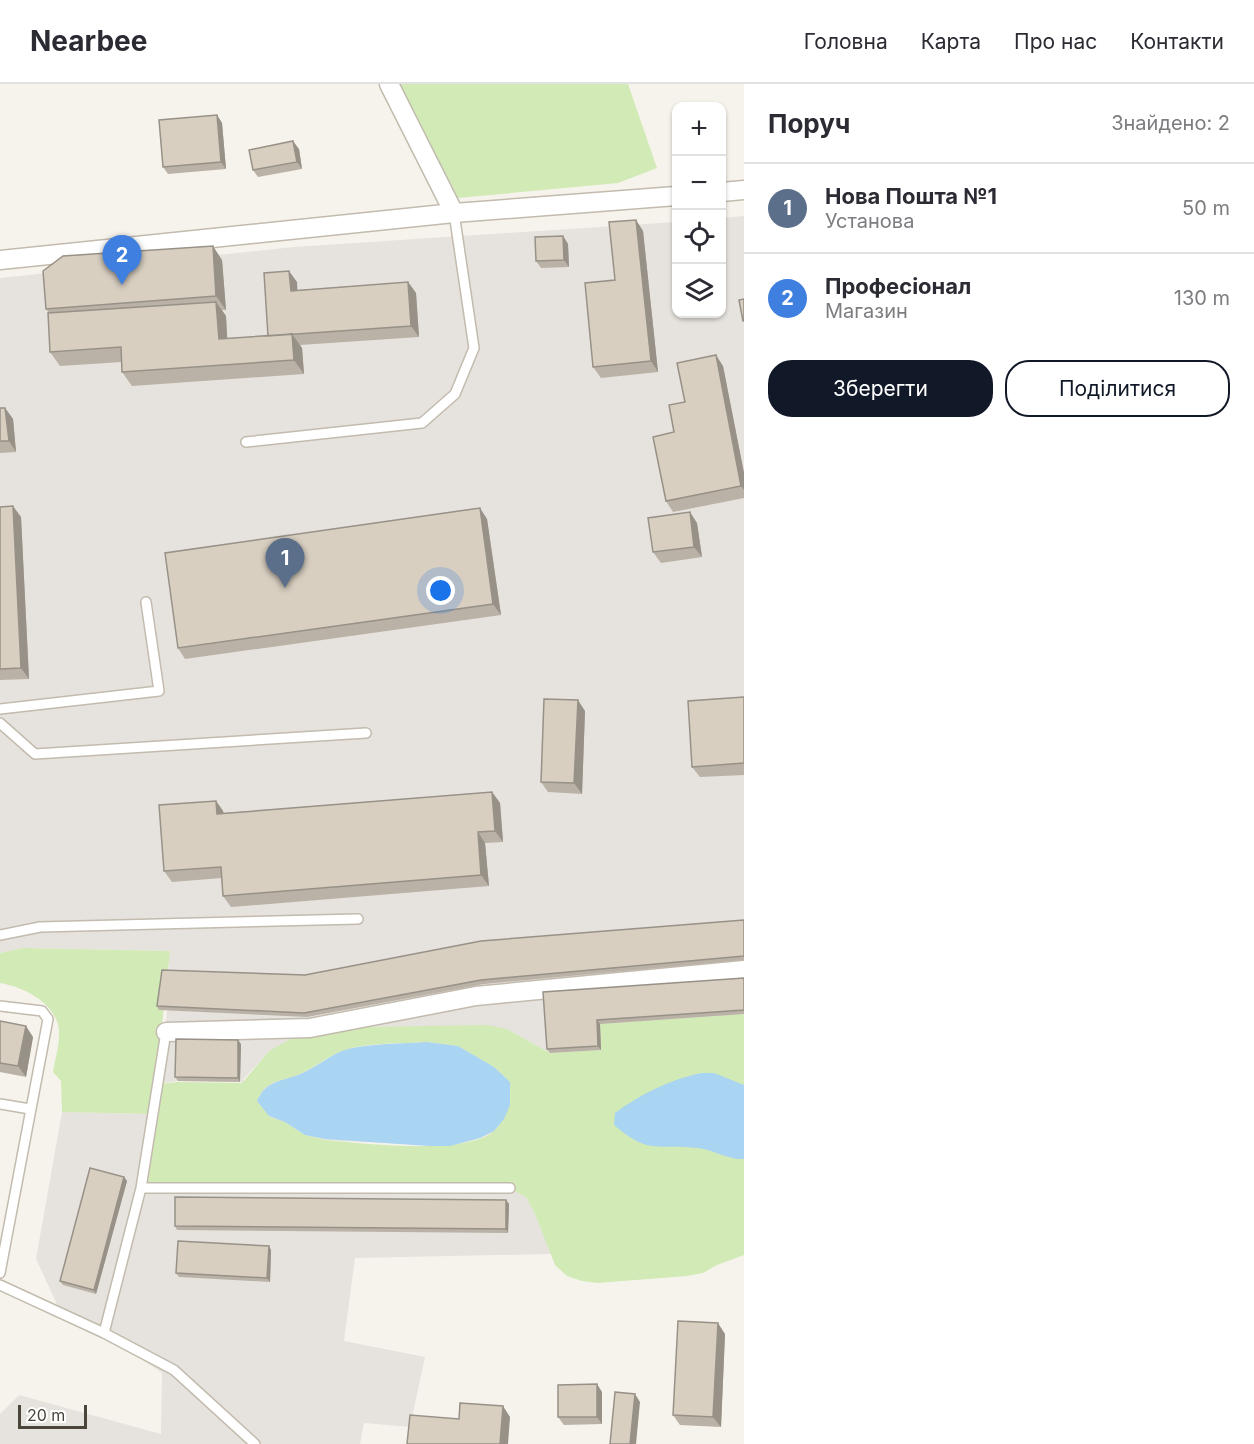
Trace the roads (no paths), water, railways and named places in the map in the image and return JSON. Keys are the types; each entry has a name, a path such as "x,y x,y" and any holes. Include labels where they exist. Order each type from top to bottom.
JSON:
{"street":[{"path":"389,84 454,213"},
{"path":"726,192 744,190"},
{"path":"0,260 454,213 672,196"},
{"path":"166,1032 310,1028 476,996 744,970"}],"lane":[{"path":"246,442 422,423 455,394 474,348 454,213"},
{"path":"0,709 159,692 146,602"},
{"path":"0,723 35,754 366,733"},
{"path":"0,935 40,927 358,919"},
{"path":"0,1005 42,1011 48,1019 0,1273"},
{"path":"104,1332 141,1188 166,1032"},
{"path":"0,1104 30,1109"},
{"path":"141,1188 510,1188"},
{"path":"0,1285 104,1332 174,1370 255,1444"}],"water":[{"path":"427,1042 458,1046 494,1067 510,1082 510,1105 504,1119 494,1131 480,1138 450,1146 325,1139 305,1135 285,1122 269,1116 257,1101 269,1086 304,1072 348,1049"},
{"path":"701,1073 714,1073 744,1085 744,1159 732,1158 698,1148 646,1145 626,1135 614,1125 615,1113 635,1100 656,1088"}],"place":[{"name":"Професіонал","path":"122,285"},
{"name":"Нова Пошта №1","path":"285,588"}]}
